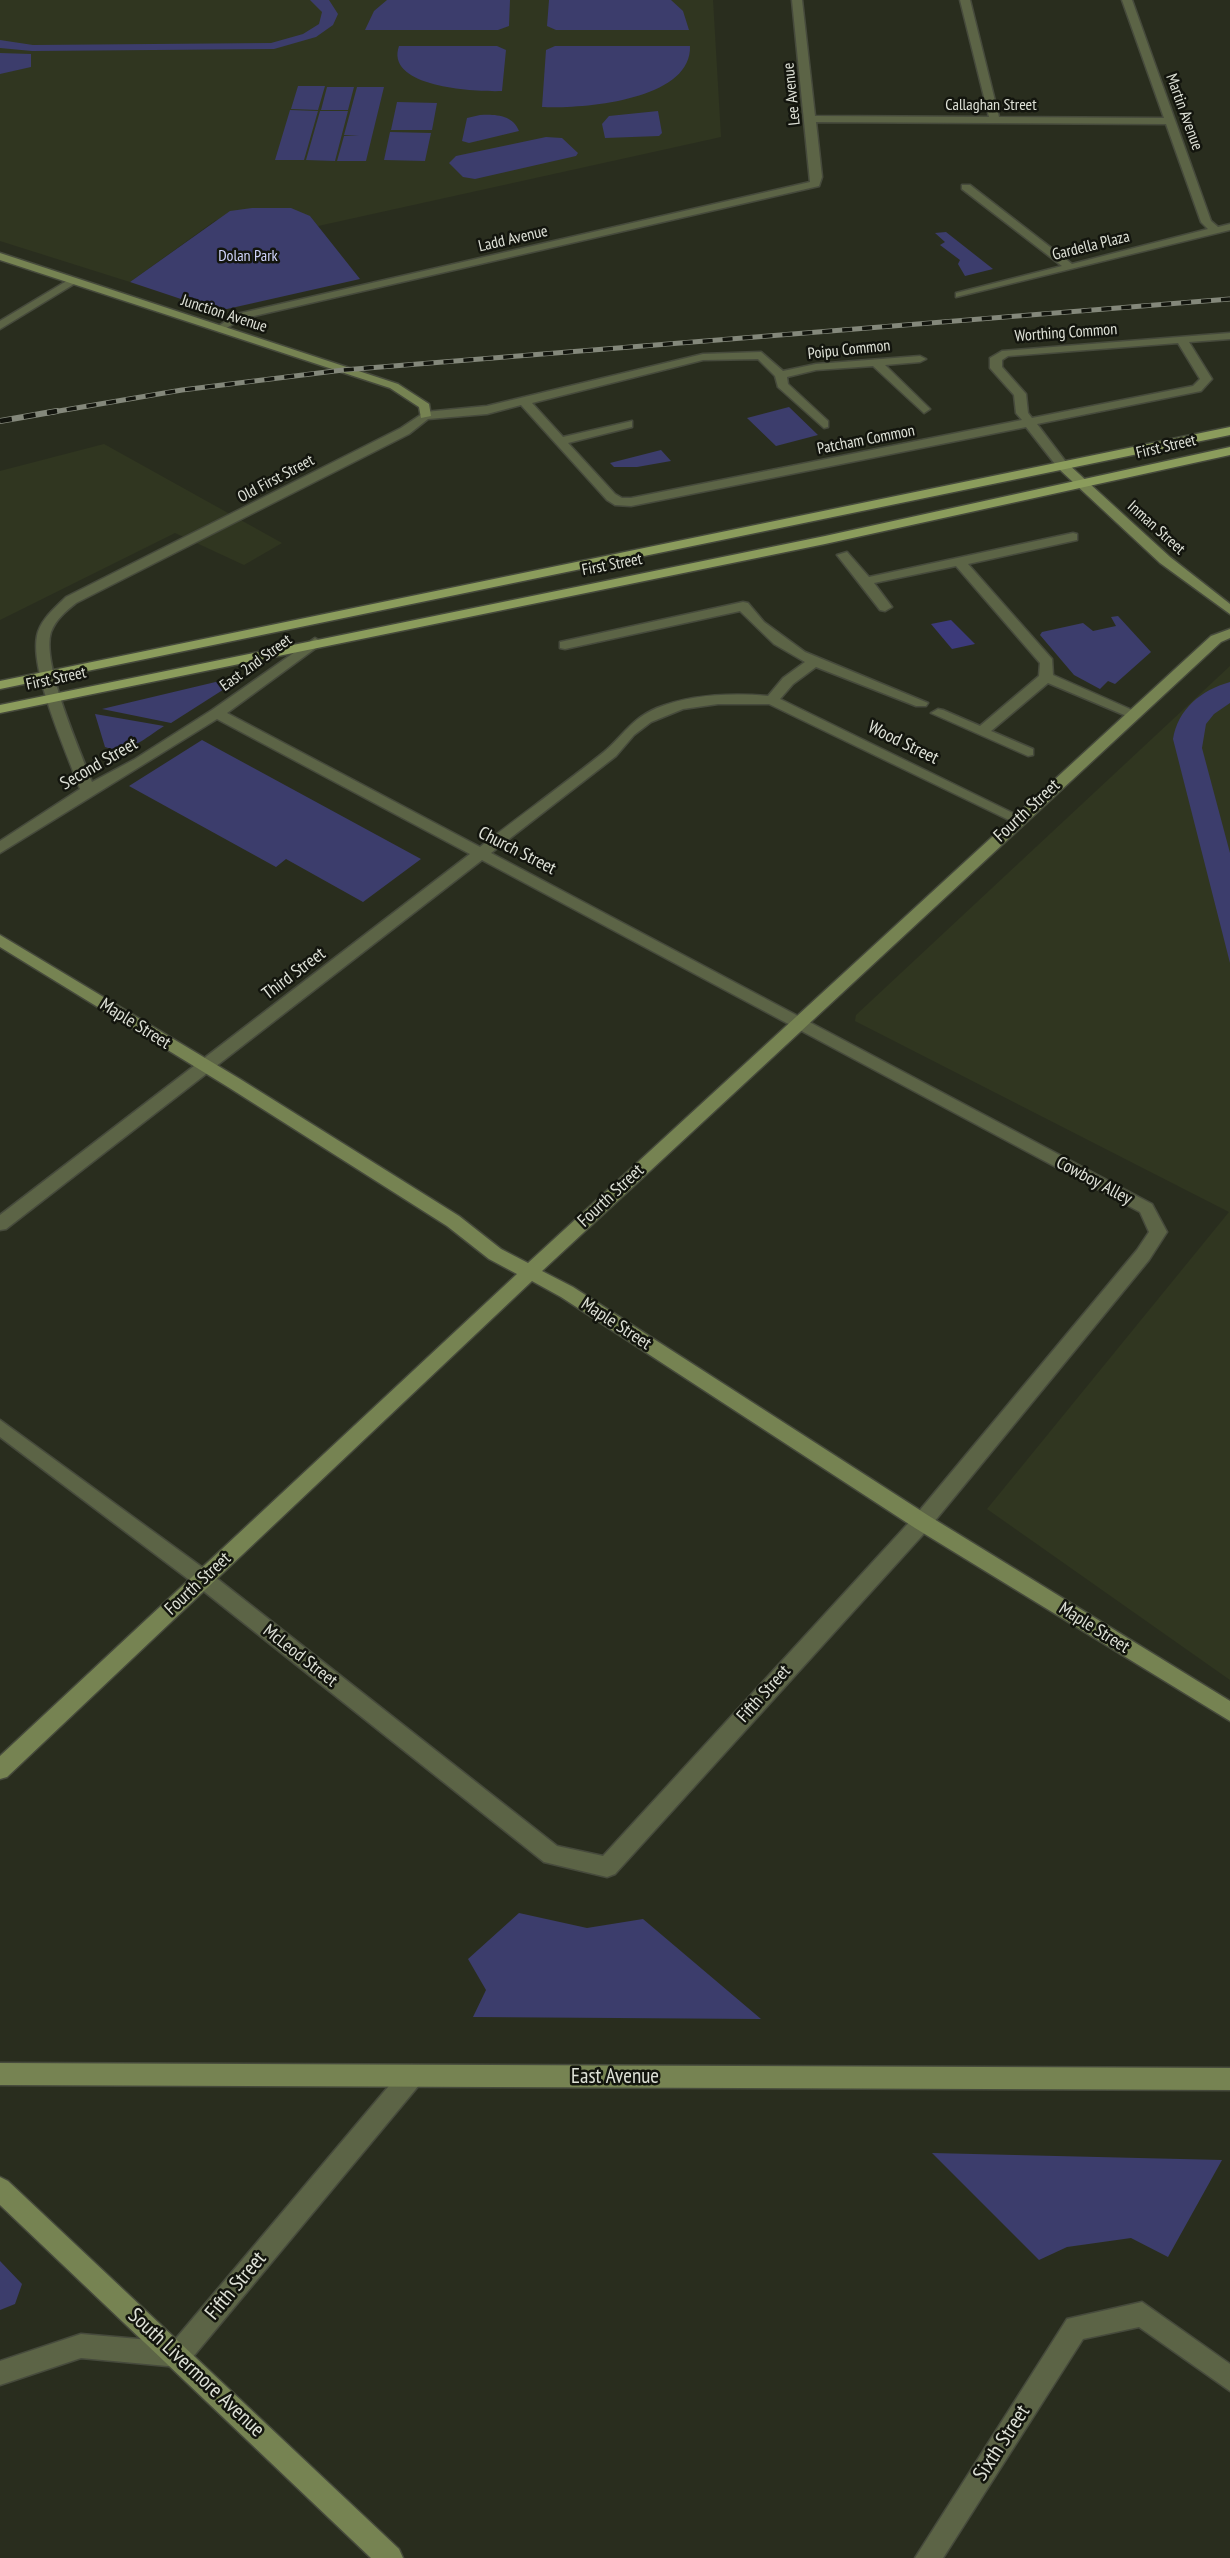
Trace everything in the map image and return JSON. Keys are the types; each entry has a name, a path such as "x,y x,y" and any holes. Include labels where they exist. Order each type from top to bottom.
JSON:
{"main road":[{"name":"First Street","path":"0,685 1230,430"},
{"name":"First Street","path":"0,709 315,642 825,540 1230,451"}],"street":[{"name":"Lee Avenue","path":"797,0 817,177 815,184"},
{"path":"965,0 995,120"},
{"name":"Martin Avenue","path":"1127,0 1206,221 1217,231"},
{"name":"Callaghan Street","path":"810,119 1171,121"},
{"name":"Ladd Avenue","path":"220,329 237,317 815,184"},
{"path":"966,187 1071,268"},
{"name":"Gardella Plaza","path":"960,295 1230,227"},
{"name":"Junction Avenue","path":"0,256 394,386 425,406 425,416"},
{"path":"0,326 74,281"},
{"name":"Worthing Common","path":"1063,466 1019,408 1020,394 996,368 996,358 1006,353 1230,336"},
{"name":"Patcham Common","path":"524,401 611,497 619,502 631,502 1030,425 1197,389 1206,379 1182,340"},
{"name":"Old First Street","path":"88,790 49,674 43,640 46,627 71,600 255,510 405,431 425,416 487,410 704,357 761,355 781,375 782,385 824,424"},
{"name":"Poipu Common","path":"781,375 816,368 920,359"},
{"path":"876,363 924,409"},
{"path":"560,440 628,424"},
{"name":"Inman Street","path":"1063,466 1165,560 1230,610"},
{"path":"866,581 1073,537"},
{"path":"843,555 885,607"},
{"path":"959,562 1047,662 1046,677 981,732"},
{"path":"565,645 743,606 755,623 814,662 921,703"},
{"name":"Fourth Street","path":"0,1770 1018,819 1216,639 1230,633"},
{"name":"East 2nd Street","path":"217,713 315,642"},
{"path":"772,700 788,681 814,662"},
{"path":"1046,677 1134,714"},
{"name":"Third Street","path":"0,1224 611,753 632,728 668,708 746,698 772,700"},
{"name":"Wood Street","path":"772,700 1018,819"},
{"name":"Second Street","path":"0,848 88,790 140,762 217,713"},
{"name":"Church Street","path":"217,713 800,1022"},
{"path":"938,713 1028,752"},
{"name":"Maple Street","path":"0,940 441,1213 495,1254 567,1292 922,1522 1230,1712"},
{"name":"Cowboy Alley","path":"800,1022 1146,1208 1158,1232 1143,1255 922,1522"},
{"name":"McLeod Street","path":"0,1427 203,1579 552,1855 607,1867"},
{"name":"Fifth Street","path":"607,1867 922,1522"},
{"name":"East Avenue","path":"0,2074 1230,2079"},
{"name":"Fifth Street","path":"178,2355 412,2076"},
{"name":"South Livermore Avenue","path":"0,2189 390,2558"},
{"name":"Sixth Street","path":"928,2558 1076,2328 1142,2314 1230,2379"},
{"path":"0,2373 81,2346 178,2355"}],"shaded area":[{"path":"0,0 713,0 721,137 318,226 310,216 216,220 130,282 0,241"},
{"path":"104,444 282,543 244,565 175,533 0,620 0,471"},
{"path":"951,620 975,644 952,649 931,624"},
{"path":"1230,666 1230,1680 987,1509 1229,1212 855,1021 856,1015"}],"green space":[{"path":"310,0 329,0 338,14 333,25 316,37 274,49 32,51 0,48 0,40 33,45 271,43 303,34 319,24 322,12"},
{"path":"387,0 510,0 509,26 498,30 365,30 374,11"},
{"path":"549,0 671,0 683,11 689,30 556,30 547,26"},
{"path":"399,46 497,46 506,50 502,91 455,88 419,79 405,71 398,60"},
{"path":"555,46 690,46 686,64 673,79 654,90 606,103 542,107 546,50"},
{"path":"0,53 31,54 31,67 0,74"},
{"path":"298,86 325,86 318,110 291,109"},
{"path":"327,87 354,87 348,110 321,110"},
{"path":"357,87 384,87 366,161 337,161 344,136 359,136 344,135"},
{"path":"397,102 437,103 432,130 391,130"},
{"path":"290,110 318,111 304,160 275,160"},
{"path":"320,111 348,111 335,161 306,160"},
{"path":"658,111 662,133 659,136 605,138 602,124 609,116"},
{"path":"497,115 508,119 519,131 469,143 462,141 467,118"},
{"path":"390,132 431,133 425,161 384,160"},
{"path":"546,137 562,138 578,153 576,156 475,179 463,177 449,163 456,156"},
{"name":"Dolan Park","path":"291,208 310,216 360,279 227,309 211,309 130,282 230,211"},
{"path":"946,232 993,269 965,276 958,264 960,260 940,245 945,242 935,233"},
{"path":"789,407 818,435 776,446 747,418"},
{"path":"661,450 671,461 637,467 614,467 610,463"},
{"path":"1118,616 1151,652 1115,684 1108,681 1100,689 1074,675 1040,635 1042,632 1083,623 1093,631 1116,626 1111,617"},
{"path":"224,680 229,686 171,723 102,709"},
{"path":"1230,682 1230,703 1214,714 1206,724 1202,748 1230,853 1230,963 1173,739 1180,719 1193,702 1210,690"},
{"path":"95,714 164,726 136,744 114,749 105,747"},
{"path":"202,740 421,859 363,902 286,859 276,867 129,786"},
{"path":"519,1913 587,1928 643,1919 761,2019 473,2017 486,1990 468,1959"},
{"path":"932,2153 1222,2160 1168,2257 1131,2238 1067,2247 1039,2260"},
{"path":"0,2261 22,2284 15,2304 0,2310"}],"railway":[{"path":"47,413 182,390 343,370 1230,299"},
{"path":"0,421 57,411"}]}
